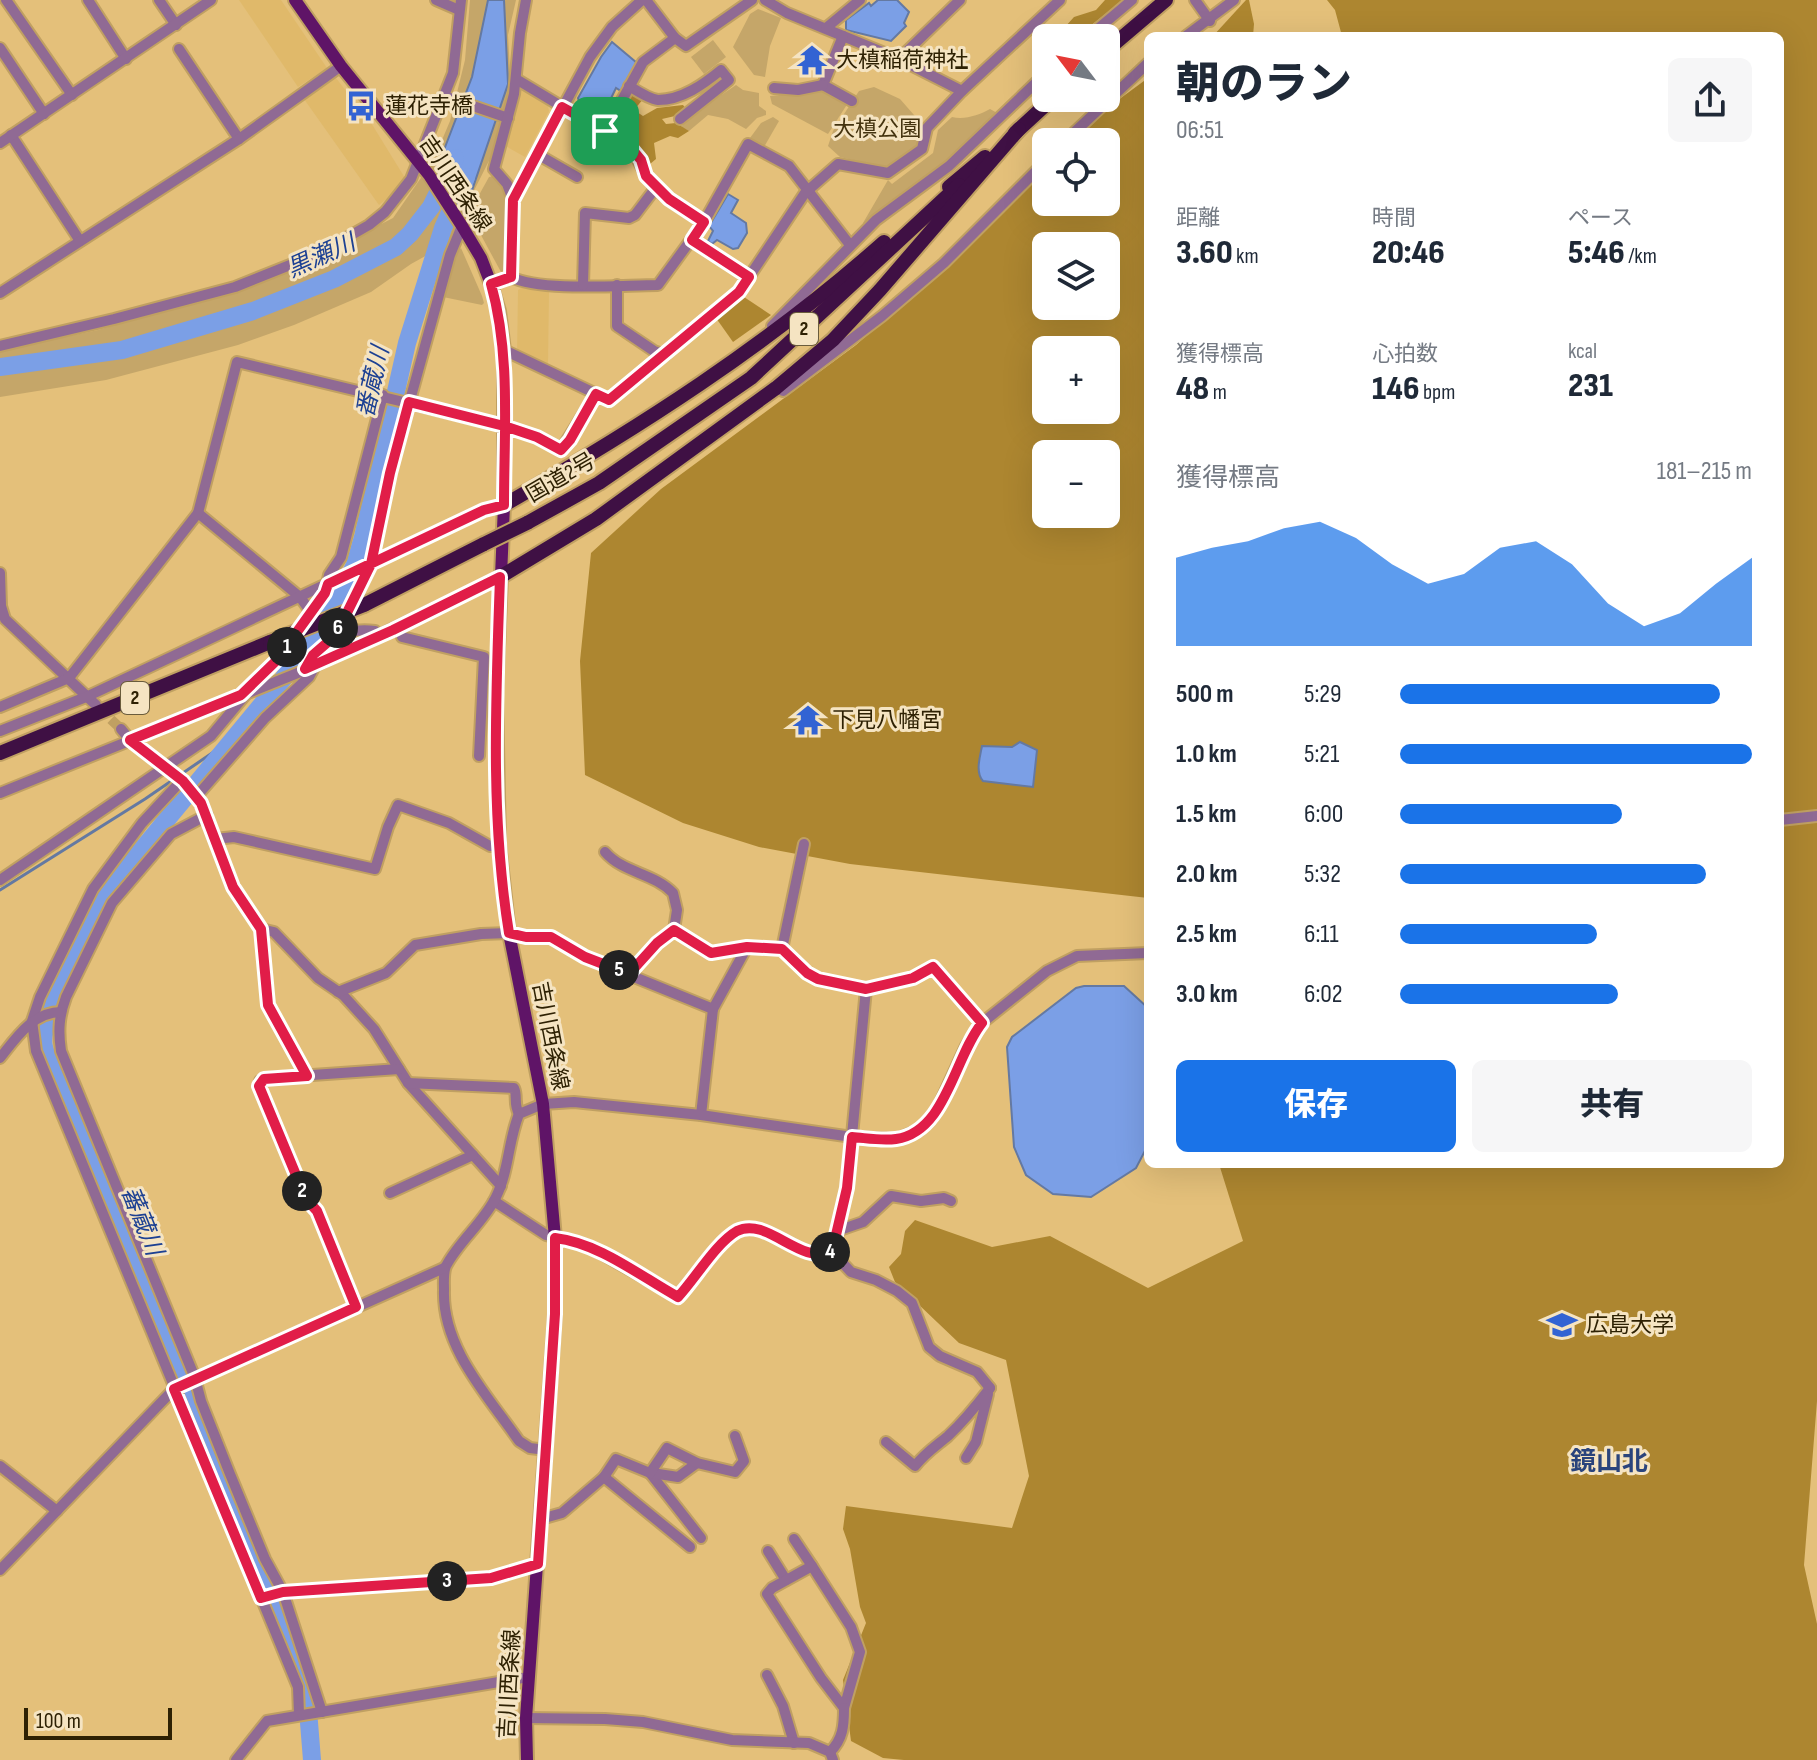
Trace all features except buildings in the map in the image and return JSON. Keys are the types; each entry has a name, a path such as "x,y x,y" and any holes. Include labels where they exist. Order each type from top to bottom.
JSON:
{"highway":[{"path":"1120,39 1167,0"},
{"name":"国道2号","path":"0,753 364,605 599,483 751,378 1038,112"},
{"path":"504,505 612,443 720,372 825,294 1019,129"},
{"path":"500,577 596,519 776,388 833,340 1019,129"}],"main road":[{"name":"吉川西条線","path":"295,0 341,66 429,175 481,258 499,311 504,350 504,505 489,694 499,844 509,933 543,1104 555,1238 555,1314 526,1718 527,1760"}],"street":[{"path":"6,0 72,95"},
{"path":"88,0 126,59"},
{"path":"159,0 176,25"},
{"path":"0,143 211,0"},
{"path":"0,346 235,287 353,237 385,212 411,179 448,98 460,5 436,0"},
{"path":"511,277 513,200 507,184 494,169 516,79 526,0"},
{"path":"513,200 603,38 644,0 675,38 686,46 752,0"},
{"path":"765,0 787,13 899,59 962,91"},
{"path":"826,28 860,0"},
{"path":"899,59 960,0"},
{"path":"504,350 609,400 739,292 808,188 838,164 888,173 922,149 927,128 1060,0"},
{"path":"1104,24 1132,0"},
{"path":"1195,0 1208,18"},
{"path":"1191,32 1234,0"},
{"path":"823,85 843,36"},
{"path":"605,131 643,62 675,38"},
{"path":"0,48 44,114"},
{"path":"179,49 239,139"},
{"path":"0,293 239,139 341,66"},
{"path":"1079,128 1144,67"},
{"path":"629,86 656,100 675,97 703,85 721,70 729,80 680,119"},
{"path":"516,79 631,148 641,160 646,176 679,207 704,222"},
{"path":"774,88 798,90 823,85 852,101"},
{"path":"720,372 764,334 876,220 949,166 1032,86"},
{"path":"448,98 506,117"},
{"path":"11,135 80,241"},
{"path":"491,284 511,277 550,285 658,285 704,222 748,144 789,166 850,245"},
{"path":"537,154 577,177"},
{"path":"776,388 783,391 882,316 944,263 1032,175"},
{"path":"583,285 585,213 629,218 635,215 657,186"},
{"path":"195,796 265,718 309,677 313,655 336,632 371,564 390,473 461,225"},
{"path":"692,240 749,277"},
{"path":"617,285 617,326 665,355"},
{"path":"0,707 69,678 198,513 237,362 504,426 537,437 561,450 596,394"},
{"path":"0,880 211,736 244,694 276,661 325,593 329,575 341,557 383,395"},
{"path":"0,731 86,697 484,510 504,505"},
{"path":"198,513 300,597 311,614 336,632 375,631"},
{"path":"0,573 1,606 5,619 96,705"},
{"path":"0,793 310,668 500,577"},
{"path":"402,637 484,657 489,694 479,756"},
{"path":"121,729 130,740 182,780 207,815 233,887 261,929 267,1000 307,1076"},
{"path":"0,1058 32,1021 40,997 93,889 142,823 182,780"},
{"path":"215,839 234,837 375,869 398,805 449,823 490,846 499,844"},
{"path":"207,815 171,834 112,903 58,1012 58,1032 61,1051 99,1147 230,1474 282,1592 321,1712"},
{"path":"1784,820 1817,816"},
{"path":"782,949 804,844"},
{"path":"605,852 620,864 652,877 673,893 677,910 674,930 657,943 629,974"},
{"path":"261,929 274,932 374,1029 408,1083 501,1186"},
{"path":"674,930 711,953 747,947 782,949 807,973 818,979 866,989 913,978 933,967 982,1023"},
{"path":"338,992 386,973 415,945 481,934 509,933 551,937 585,957 713,1009"},
{"path":"701,1115 713,1009 747,947"},
{"path":"0,1570 174,1388 444,1268 494,1201 501,1186 519,1114 543,1104 574,1102 701,1115 852,1137 896,1139 908,1136 928,1122 940,1105 966,1046 982,1023 1038,977 1065,961 1090,954 1144,953"},
{"path":"832,1252 847,1188 866,989"},
{"path":"32,1021 58,1012"},
{"path":"32,1021 36,1051 298,1687 300,1714"},
{"path":"356,1307 317,1211 306,1199 259,1086 264,1079 399,1069"},
{"path":"408,1083 514,1088 517,1093 515,1107 519,1114"},
{"path":"80,1155 99,1147"},
{"path":"390,1193 473,1155"},
{"path":"837,1231 863,1222 891,1196 921,1201 944,1198 951,1201"},
{"path":"494,1201 555,1238 588,1246 678,1297 724,1241 739,1230 753,1229 809,1254 822,1256 832,1252"},
{"path":"832,1252 851,1272 876,1280 912,1303 929,1347 940,1356 977,1372 990,1388"},
{"path":"444,1268 443,1302 450,1332 464,1362 519,1441 530,1448 546,1450"},
{"path":"886,1442 915,1466 971,1413 990,1388"},
{"path":"966,1458 976,1442 990,1388"},
{"path":"650,1473 667,1448 697,1463 735,1472 744,1461 735,1436"},
{"path":"541,1519 562,1513 604,1477 616,1459 650,1473 678,1477 697,1463"},
{"path":"0,1466 57,1511"},
{"path":"650,1473 701,1538"},
{"path":"604,1477 690,1547"},
{"path":"526,1718 643,1722 732,1740 809,1743 831,1756 844,1729 844,1708 860,1652 851,1627 794,1539"},
{"path":"768,1551 786,1580"},
{"path":"262,1598 282,1592 491,1578 538,1564"},
{"path":"812,1566 772,1588 767,1594 844,1708"},
{"path":"767,1675 783,1706 794,1743"},
{"path":"236,1760 267,1721 529,1677"}],"shaded area":[{"path":"239,0 281,0 327,68 298,87"},
{"path":"1105,0 1123,0 1093,24 1068,24 1074,17 1096,10"},
{"path":"1246,0 1249,0 1253,32 1217,32"},
{"name":"広島大学","path":"1327,0 1817,0 1817,1401 1804,1565 1817,1624 1817,1760 904,1760 883,1758 851,1741 843,1680 866,1623 843,1529 846,1506 1012,1528 1029,1476 1006,1360 959,1343 895,1282 889,1267 901,1254 905,1231 915,1220 992,1247 1050,1236 1148,1288 1243,1241 1220,1168 1784,1168 1784,32 1341,32 1335,10"},
{"path":"336,78 373,126 405,178 393,194 379,205 304,99"},
{"path":"1144,81 1144,898 850,864 759,847 683,823 585,775 580,661 591,553 661,489 856,345 912,295 963,242 1032,181 1032,216 1120,216 1120,128 1089,128 1104,112 1120,112 1120,99"},
{"path":"520,88 548,106 549,111 525,157 502,144"},
{"path":"633,93 644,98 634,110 643,116 657,108 683,105 686,109 662,119 666,124 676,123 689,131 678,138 670,136 654,143 656,159 650,164 645,162 640,148 613,131 616,119"},
{"path":"546,288 549,291 548,365 545,367 517,356 518,290"},
{"path":"744,297 771,315 733,342 716,318"}],"green space":[{"path":"470,0 516,0 508,35 511,90 497,145 447,244 371,292 238,345 106,380 0,397 0,351 98,330 221,294 313,259 393,218 434,159 450,121 465,60"},
{"path":"758,9 781,18 770,46 765,77 754,75 733,47 750,14"},
{"path":"713,40 726,57 704,74 691,57"},
{"path":"736,85 743,90 759,93 759,106 766,111 766,115 757,118 746,129 728,119 708,115 689,131 681,127 702,108"},
{"name":"大槙公園","path":"874,87 900,99 921,123 919,141 914,148 887,168 840,157 828,146 833,131 859,91"},
{"path":"821,91 848,103 828,134 772,104 770,96"},
{"path":"990,109 999,114 970,144 900,201 894,199 866,225 863,223 888,180 892,184 933,153 938,130 952,117 972,116"},
{"path":"773,117 779,121 764,147 750,138 761,123"},
{"path":"493,176 508,201 507,269 501,272 469,213 489,177"},
{"path":"461,248 482,296 482,305 443,297 453,258"}],"water":[{"path":"488,0 504,0 508,84 466,208 437,168 472,77"},
{"path":"878,0 897,0 909,12 904,23 906,26 891,41 846,30 846,20"},
{"path":"612,42 637,63 621,91 616,88 599,123 583,114 578,98"},
{"path":"728,194 738,200 731,213 746,223 747,233 738,248 733,249 717,240 712,244 708,241 713,231 709,226"},
{"path":"1020,742 1037,750 1033,787 983,781 979,769 982,746 1012,747"},
{"path":"1124,986 1144,1004 1144,1153 1136,1168 1091,1197 1053,1194 1026,1175 1014,1147 1007,1047 1012,1037 1076,988"}],"waterway":[{"name":"黒瀬川","path":"0,367 122,350 253,311 334,279 396,247 410,234 431,207 455,158"},
{"name":"蕃蔵川","path":"312,1760 306,1685 73,1110 49,1063 44,1033 68,967 111,887 283,679 339,596 355,565 407,343 443,228 466,177"},
{"path":"0,890 145,799 234,738"}],"tunnel":[{"path":"100,709 121,729"}],"place":[{"name":"大槙稲荷神社","path":"812,60"},
{"name":"蓮花寺橋","path":"361,106"},
{"name":"下見八幡宮","path":"808,720"},
{"name":"広島大学","path":"1562,1325"}],"district":[{"name":"鏡山北","path":"1609,1462"}],"route":[{"path":"605,131 562,107 513,200 511,277 491,284 499,311 504,350 504,426 504,505 484,510 371,564 328,584 325,593 276,661 241,695 130,740 183,781 201,803 233,887 261,929 268,1005 307,1076 264,1079 259,1086 306,1199 317,1211 356,1307 174,1389 261,1598 283,1592 491,1578 538,1564 555,1314 555,1238 588,1246 678,1297 724,1241 739,1230 753,1229 771,1235 809,1254 822,1256 832,1252 847,1188 852,1137 896,1139 919,1130 935,1114 966,1046 982,1023 933,967 913,978 866,989 818,979 807,973 782,949 747,947 711,953 674,930 657,943 629,974 585,957 551,937 509,933 498,807 496,695 500,577 305,669 313,655 336,635 356,591 368,573 371,564 390,473 409,402 504,426 537,437 561,450 596,394 609,400 739,292 749,277 692,240 704,222 669,199 646,176 641,160 631,148 605,131"}],"water label":[{"name":"番蔵川","path":"373,382"}]}
